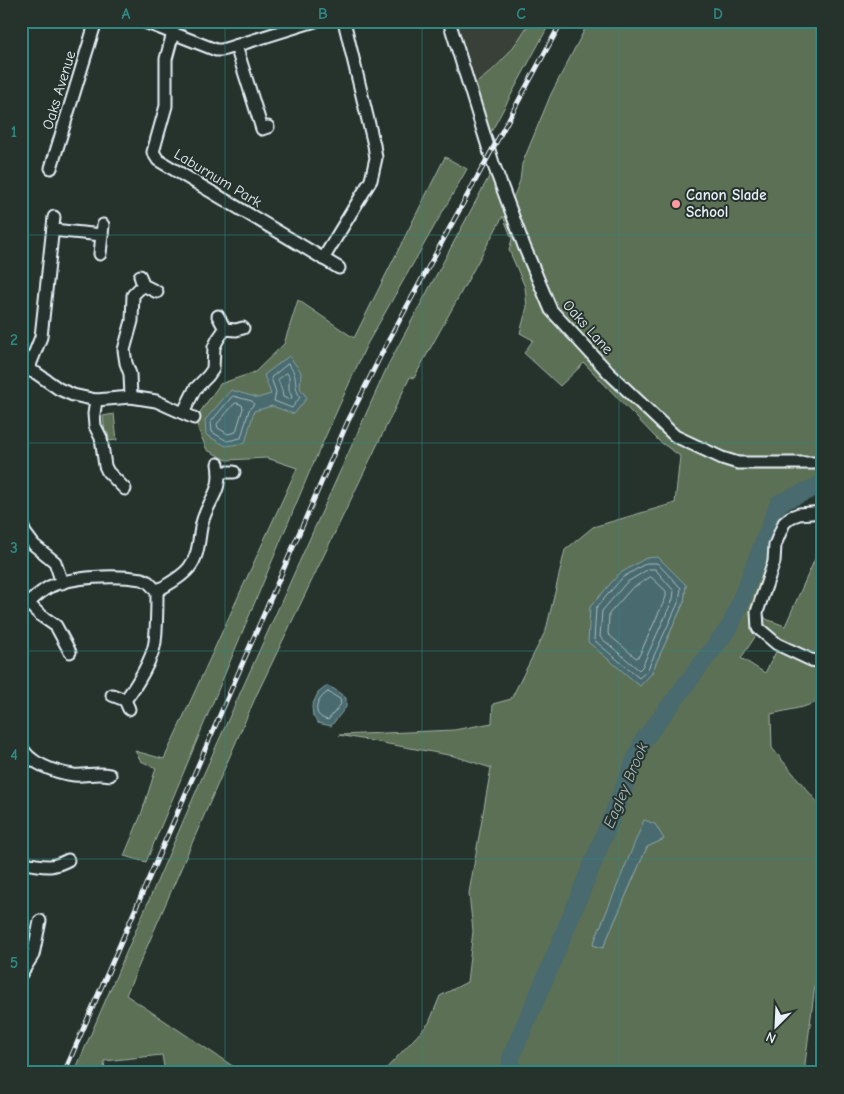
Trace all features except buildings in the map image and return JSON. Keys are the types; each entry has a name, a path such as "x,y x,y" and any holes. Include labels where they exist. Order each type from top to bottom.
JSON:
{"street":[{"name":"Oaks Avenue","path":"51,168 96,21"},
{"path":"142,21 216,50 236,46 315,21"},
{"path":"323,259 370,180 376,158 344,21"},
{"name":"Oaks Lane","path":"449,21 493,164 551,310 609,373 675,436 722,458 738,463 814,463"},
{"name":"Laburnum Park","path":"173,33 166,59 166,106 154,147 155,156 158,160 339,268"},
{"path":"236,46 262,128 268,127"},
{"path":"54,217 41,337 24,369 36,373 65,392 96,400 131,397 156,401 194,418"},
{"path":"53,230 102,230 100,254"},
{"path":"131,397 130,374 124,350 132,321 133,295 141,281 157,292"},
{"path":"218,316 225,329"},
{"path":"225,329 236,330 243,328"},
{"path":"183,413 195,388 208,376 212,368 214,348 218,338 225,329"},
{"path":"96,400 95,426 101,438 104,466 111,481 125,489"},
{"path":"157,591 178,579 189,569 199,547 202,521 217,492 219,468 234,472"},
{"path":"823,512 799,514 791,517 784,523 775,545 774,562 757,612 758,628 777,644 811,660 823,662"},
{"path":"21,523 25,533 34,545 54,562 62,583"},
{"path":"70,652 67,634 52,621 25,607 42,591 50,586 94,577 134,578 148,582 157,591 153,650 127,704 112,696"},
{"path":"22,750 50,768 63,773 84,775 101,773 112,777"},
{"path":"21,864 68,860"},
{"path":"21,974 33,955 36,926"}],"shaded area":[{"path":"456,21 530,21 520,39 485,77 475,84"}],"green space":[{"path":"530,21 551,21 490,134 475,84 506,56"},
{"path":"589,21 823,21 823,484 779,504 770,526 774,562 757,634 741,658 765,673 778,648 823,666 823,700 803,707 771,714 772,748 823,809 823,961 815,985 805,1064 806,1073 523,1073 513,1062 552,975 637,755 542,970 505,1062 512,1073 382,1073 429,1023 440,996 467,982 473,931 469,893 491,768 454,756 339,735 454,730 492,723 493,704 511,699 546,630 565,550 593,527 675,503 680,456 659,441 584,363 560,386 524,353 533,340 520,333 527,307 525,287 509,250 512,239 503,216 414,378 410,377 256,696 126,995 243,1073 165,1073 162,1055 104,1061 105,1073 74,1073 201,780 388,365 492,171 511,203 520,181 522,164 551,94","holes":["686,585 684,602 651,674","645,820 664,839 647,847 603,948 593,945"]},
{"path":"445,157 467,169 366,346 309,473 146,862 124,856 141,815 156,768 141,761 135,751 164,759 297,468 267,458 227,460 207,450 198,429 200,412 220,384 255,372 284,344 298,300 354,338"},
{"path":"114,414 117,440 109,441 108,433 105,433 103,416"},
{"path":"823,541 823,657 799,650 762,629 761,610 766,619 785,626"}],"water":[{"path":"289,356 301,372 300,388 307,398 294,414 272,406 254,411 245,443 226,446 206,435 205,420 231,390 258,398 271,394 264,375"},
{"path":"658,557 686,585 684,602 651,674 640,686 588,642 590,607 619,574 646,558"},
{"path":"327,686 346,698 346,707 331,726 318,723 313,716 312,706 318,693"},
{"path":"644,820 655,824 664,839 647,847 603,948 593,945"}],"waterway":[{"name":"Eagley Brook","path":"516,1073 511,1063 513,1052 643,741 731,625 779,503 823,484"}],"railway":[{"path":"64,1073 348,421 385,347 562,21"}],"place":[{"name":"Canon Slade School","path":"676,204"}]}
